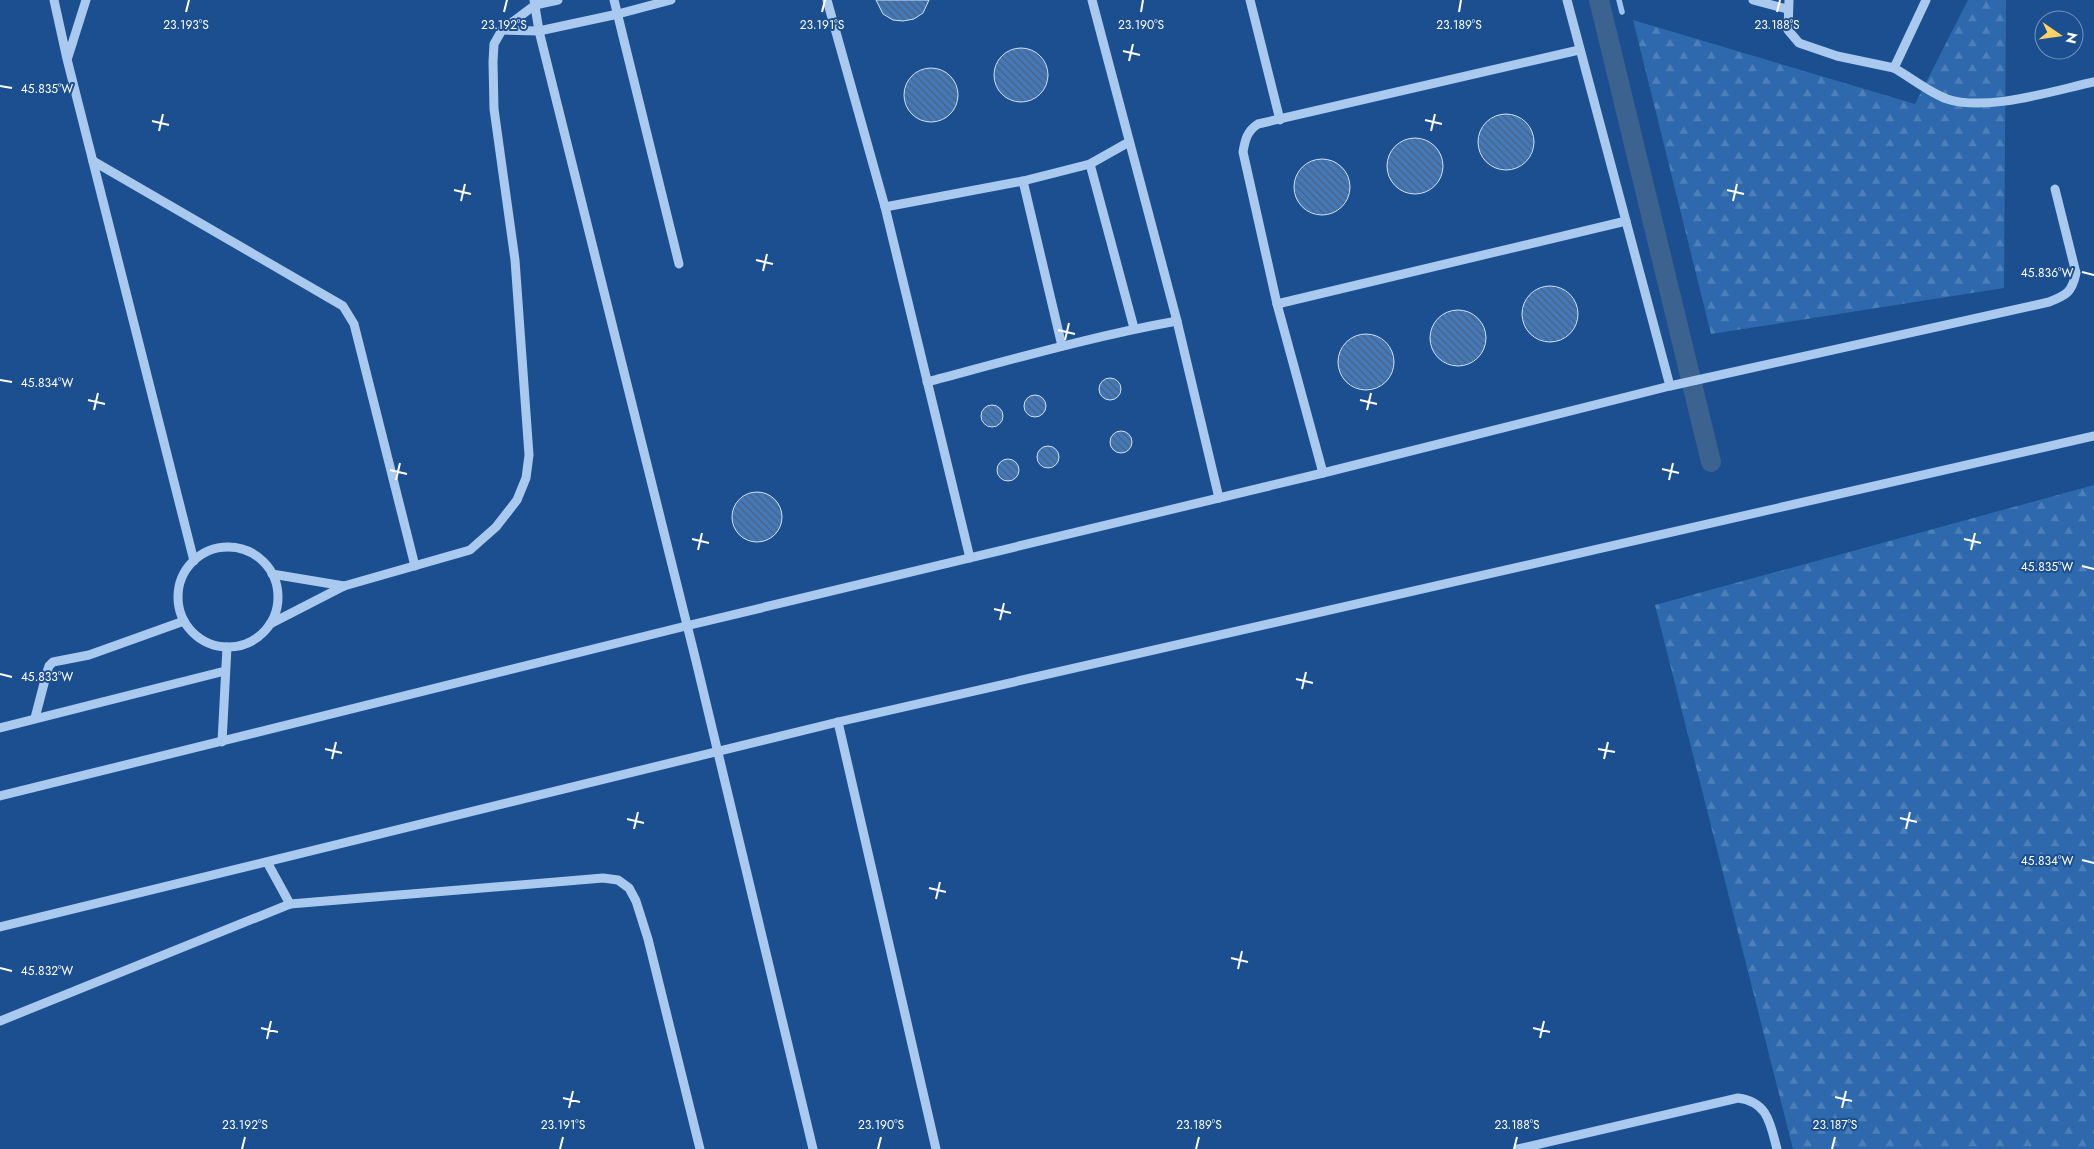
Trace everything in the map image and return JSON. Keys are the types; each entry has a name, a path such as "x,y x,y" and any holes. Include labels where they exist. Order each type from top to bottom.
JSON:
{"lane":[{"path":"54,0 194,561"},
{"path":"68,59 86,0"},
{"path":"270,624 344,586 470,550 496,527 517,500 526,478 529,455 515,260 494,109 494,44 502,30 534,2 558,0"},
{"path":"614,0 679,264"},
{"path":"502,30 539,31 618,14 670,0"},
{"path":"826,0 885,207 970,558"},
{"path":"1092,0 1177,321 1219,498"},
{"path":"1250,0 1280,120"},
{"path":"1567,0 1670,386"},
{"path":"1753,0 1788,4 1788,30 1800,43 1837,56 1894,68 1945,98 1964,103 1988,104 2094,82"},
{"path":"1894,68 1926,0"},
{"path":"534,2 539,31 696,661 813,1149"},
{"path":"1323,473 1277,304 1242,152 1251,128 1258,124 1579,50"},
{"path":"885,207 1023,181 1090,164 1129,142"},
{"path":"93,161 343,306 354,324 415,566"},
{"path":"1090,164 1134,328"},
{"path":"1023,181 1062,346"},
{"path":"0,796 686,626 1323,473 1670,386 2039,304 2063,297 2073,287 2076,273 2055,190"},
{"path":"1277,304 1626,221"},
{"path":"927,382 1134,328 1177,321"},
{"path":"0,927 838,722 2094,436"},
{"path":"217,548 243,549 265,563 272,574 277,586 276,612 262,634 252,641 239,646 214,645 202,640 184,621 178,596 181,582 186,571 194,561 205,553 217,548"},
{"path":"272,574 344,586"},
{"path":"35,718 47,672 53,662 89,656 184,621"},
{"path":"222,742 227,647"},
{"path":"0,728 225,671"},
{"path":"838,722 936,1149"},
{"path":"267,862 290,904"},
{"path":"0,1022 290,904 603,878 618,880 629,888 639,908 700,1149"},
{"path":"1518,1149 1738,1098 1752,1100 1764,1109 1777,1149"}],"green space":[{"path":"1968,0 2006,0 2004,288 1711,334 1633,20 1915,104"},
{"path":"2094,485 2094,1149 1793,1149 1655,605"}],"building":[{"path":"876,0 929,0 923,13 914,19 903,21 893,20 883,14"},
{"path":"1016,48 1026,48 1036,52 1044,60 1048,75 1044,90 1036,98 1026,102 1016,102 1006,98 998,90 994,80 994,70 998,60 1006,52"},
{"path":"926,68 936,68 946,72 954,80 958,95 954,110 946,118 936,122 926,122 916,118 908,110 904,100 904,90 908,80 916,72"},
{"path":"1500,114 1512,114 1522,118 1530,126 1534,142 1530,158 1522,166 1512,170 1500,170 1490,166 1482,158 1478,148 1478,136 1482,126 1490,118"},
{"path":"1409,138 1421,138 1431,142 1439,150 1443,166 1439,182 1431,190 1421,194 1409,194 1399,190 1391,182 1387,172 1387,160 1391,150 1399,142"},
{"path":"1316,159 1328,159 1338,163 1346,171 1350,187 1346,203 1338,211 1328,215 1316,215 1306,211 1298,203 1294,193 1294,181 1298,171 1306,163"},
{"path":"1544,286 1556,286 1566,290 1574,298 1578,314 1574,330 1566,338 1556,342 1544,342 1534,338 1526,330 1522,320 1522,308 1526,298 1534,290"},
{"path":"1452,310 1464,310 1474,314 1482,322 1486,338 1482,354 1474,362 1464,366 1452,366 1442,362 1434,354 1430,344 1430,332 1434,322 1442,314"},
{"path":"1360,334 1372,334 1382,338 1390,346 1394,362 1390,378 1382,386 1372,390 1360,390 1350,386 1342,378 1338,368 1338,356 1342,346 1350,338"},
{"path":"1110,378 1120,385 1121,389 1114,399 1110,400 1100,393 1099,389 1106,379"},
{"path":"1035,395 1045,402 1046,406 1039,416 1035,417 1025,410 1024,406 1031,396"},
{"path":"992,405 1002,412 1003,416 996,426 992,427 982,420 981,416 988,406"},
{"path":"1121,431 1131,438 1132,442 1125,452 1121,453 1111,446 1110,442 1117,432"},
{"path":"1048,446 1058,453 1059,457 1052,467 1048,468 1038,461 1037,457 1044,447"},
{"path":"1008,459 1018,466 1019,470 1012,480 1008,481 998,474 997,470 1004,460"},
{"path":"757,492 766,494 777,503 782,517 780,526 771,537 757,542 748,540 737,531 732,517 734,508 743,497"}],"waterway":[{"path":"1599,0 1711,462"},
{"path":"1619,0 1622,12"}]}
